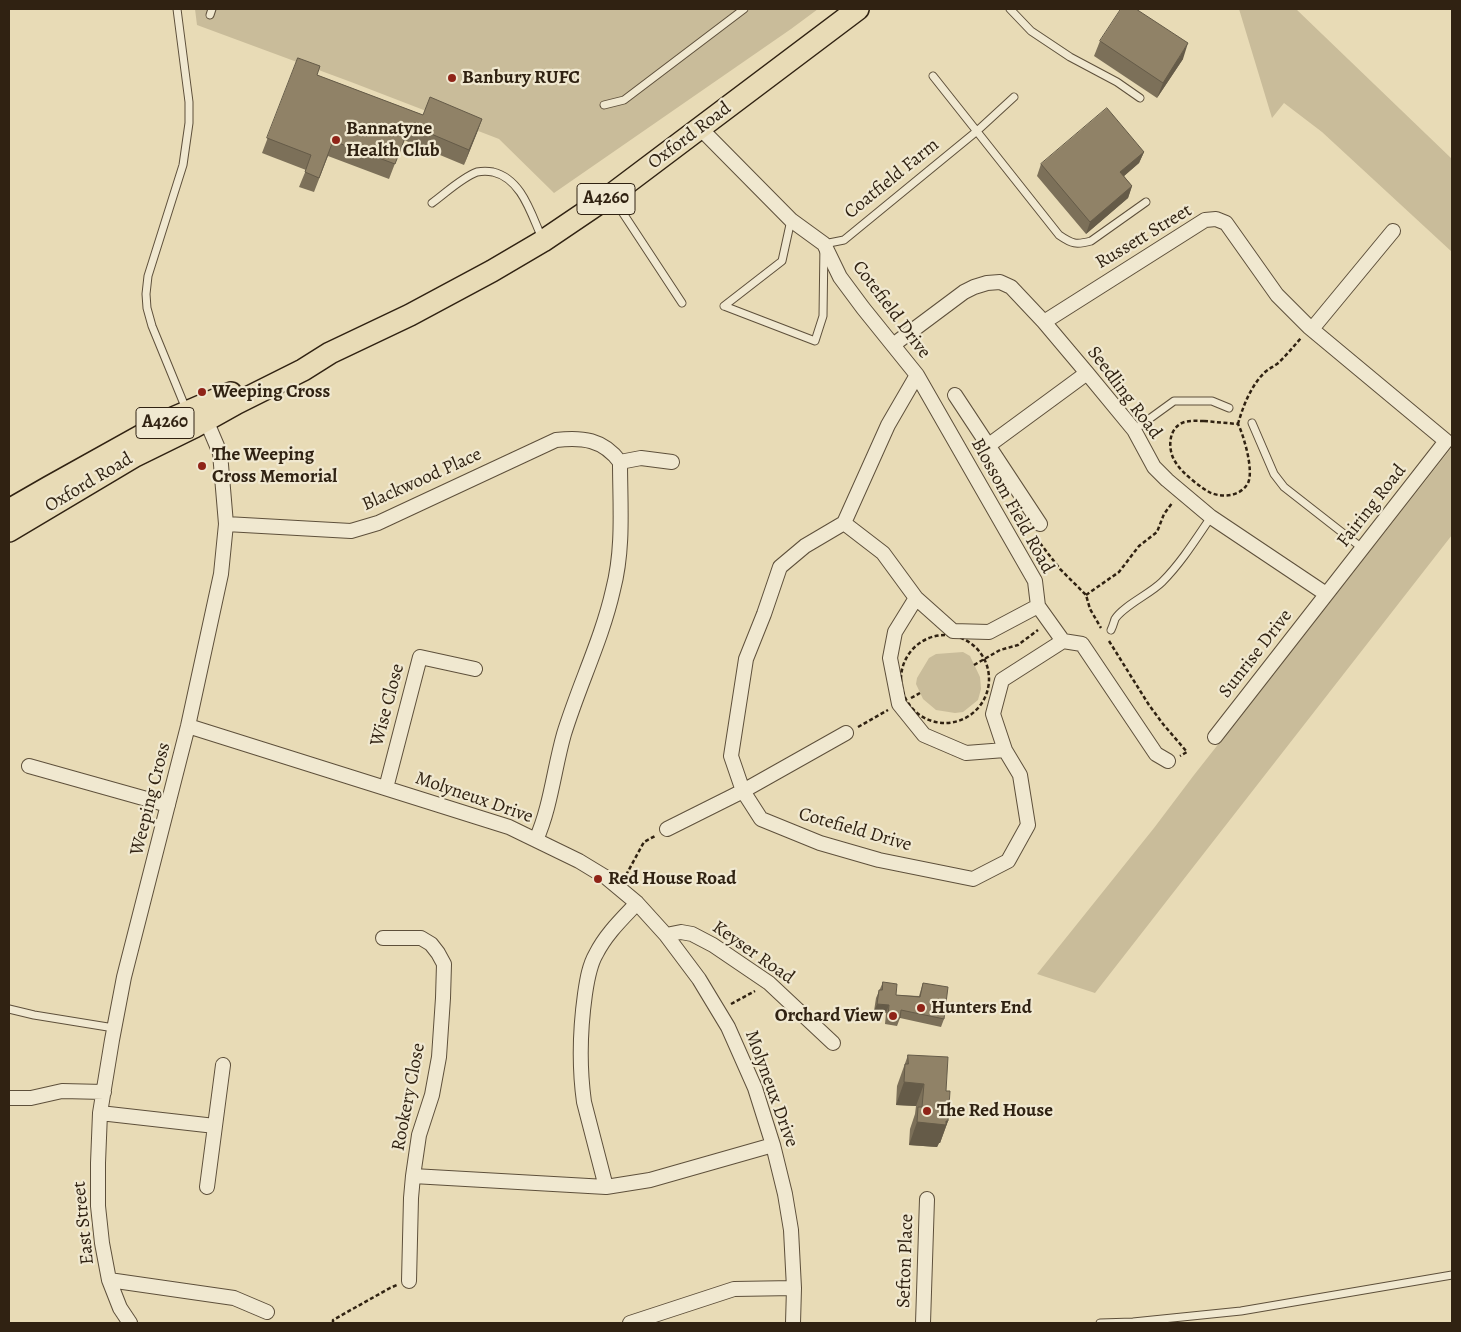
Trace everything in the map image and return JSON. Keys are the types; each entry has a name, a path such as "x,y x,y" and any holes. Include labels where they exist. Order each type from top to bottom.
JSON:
{"main road":[{"name":"Oxford Road","path":"10,523 135,456 234,392 299,359 330,352 410,315 543,241 611,195 858,9"}],"street":[{"name":"Cotefield Drive","path":"700,128 791,220 824,244 840,277 917,375 888,425 844,523 806,546 780,567 746,659 731,756 743,791 761,819 820,844 879,860 973,879 1008,861 1028,825 1020,775 1005,750 993,714 1002,680 1063,641"},
{"name":"Russett Street","path":"1044,322 1205,220 1216,219 1226,222 1277,295 1311,328 1446,441"},
{"path":"1311,328 1393,231"},
{"name":"Seedling Road","path":"893,345 964,292 974,287 1000,282 1010,287 1044,322 1134,430 1154,467 1211,516 1326,594"},
{"path":"988,445 1088,373"},
{"name":"Blossom Field Road","path":"917,375 1035,581 1038,606 1063,641"},
{"path":"955,395 1040,524"},
{"name":"Weeping Cross","path":"100,1113 124,977 188,726 221,574 226,524 220,453 197,416"},
{"name":"Blackwood Place","path":"226,524 351,530 378,523 556,440 573,438 594,442 613,452 620,462"},
{"name":"Fairing Road","path":"1326,594 1446,441"},
{"path":"536,840 544,823 549,805 564,736 581,684 603,627 614,589 621,545 620,462 641,458 672,462"},
{"path":"844,523 883,553 916,598 953,631 989,632 1038,606"},
{"name":"Sunrise Drive","path":"1215,737 1326,594"},
{"path":"916,598 895,632 890,658 902,703 924,735 966,753 1005,750"},
{"path":"1063,641 1082,644 1156,754 1168,761"},
{"name":"Wise Close","path":"386,788 420,657 475,669"},
{"name":"Molyneux Drive","path":"188,726 509,827 607,878 637,903 666,935 699,979 728,1027 754,1088 773,1145 785,1194 791,1230 794,1323"},
{"path":"667,829 743,791 846,733"},
{"path":"29,766 168,806"},
{"path":"606,1187 582,1088 581,1034 583,1009 588,976 595,955 606,936 637,903"},
{"name":"Keyser Road","path":"666,935 681,932 692,934 714,945 769,983 833,1043"},
{"name":"Rookery Close","path":"383,938 421,938 431,944 444,964 439,1057 432,1095 418,1135 411,1198 409,1281"},
{"path":"208,1187 222,1065"},
{"path":"9,1098 31,1098 62,1091 104,1092"},
{"path":"100,1113 215,1126"},
{"name":"East Street","path":"100,1113 98,1206 102,1243 109,1280 120,1308 130,1323"},
{"path":"414,1176 606,1187 650,1180 773,1145"},
{"name":"Sefton Place","path":"923,1323 927,1200"},
{"path":"109,1280 234,1298 268,1312"},
{"path":"630,1323 734,1290 794,1288"}],"lane":[{"path":"177,9 189,102 189,123 183,165 148,276 146,294 152,326 197,416"},
{"path":"604,105 624,100 744,9"},
{"path":"1010,9 1031,31 1070,57 1117,82 1140,98"},
{"path":"933,76 1059,235 1071,243 1091,240 1146,202"},
{"name":"Coatfield Farm","path":"824,244 844,240 977,131 1014,97"},
{"path":"432,203 462,180 478,172 503,175 524,198 543,241"},
{"path":"611,195 682,303"},
{"path":"791,220 782,261 724,306 815,341 823,316 824,244"},
{"path":"1134,430 1174,401 1212,401 1229,408"},
{"path":"1252,423 1274,474 1284,487 1362,548"},
{"path":"1112,630 1116,618 1162,582 1182,560 1211,516"},
{"path":"9,1009 34,1016 114,1028"},
{"path":"1100,1323 1133,1322 1241,1311 1452,1275"}],"path":[{"path":"1238,424 1204,421 1183,422 1176,427 1170,436 1170,447 1175,462 1191,478 1212,493 1238,494 1246,487 1250,479 1243,435 1238,424 1241,412 1257,382 1266,371 1290,352 1311,328"},
{"path":"1086,595 1119,572 1139,546 1157,532 1164,514 1181,492"},
{"path":"1040,524 1030,531 1060,569 1086,595 1090,609 1102,630"},
{"path":"974,665 1000,650 1018,645 1050,621"},
{"path":"948,635 960,638 971,643 984,659 989,677 988,692 981,705 973,714 963,720 949,723 934,722 902,703 902,678 905,661 908,654 926,639 948,635"},
{"path":"1107,636 1162,724 1187,752 1168,761"},
{"path":"846,733 920,693"},
{"path":"618,888 644,842 667,829"},
{"path":"718,1011 769,983"},
{"path":"333,1323 333,1320 390,1288 409,1281"}],"shaded area":[{"name":"Banbury RUFC","path":"195,9 818,9 554,193 499,139 197,25"},
{"path":"1239,9 1296,9 1452,159 1452,252 1322,132 1284,103 1272,118"},
{"path":"1452,447 1452,535 1095,993 1037,974 1154,828"},
{"path":"963,652 970,656 980,677 981,689 978,700 963,712 955,713 936,710 923,699 916,684 917,678 929,658 936,654"}],"building":[{"path":"1121,9 1136,9 1188,43 1163,83 1100,41"},
{"name":"Bannatyne Health Club","path":"298,58 320,66 317,75 423,115 430,97 482,119 469,150 410,125 395,164 333,141 319,178 305,172 311,155 267,138"},
{"path":"1107,108 1144,152 1120,172 1132,186 1090,222 1041,164"},
{"path":"883,982 897,984 896,995 920,997 923,983 948,987 944,1019 901,1010 900,1018 888,1016 889,1005 877,1004 879,990 882,990"},
{"path":"908,1055 948,1057 946,1091 950,1091 948,1121 946,1121 946,1125 917,1122 918,1107 922,1107 924,1084 904,1082 905,1064 908,1064"}],"place":[{"name":"Banbury RUFC","path":"452,78"},
{"name":"Bannatyne Health Club","path":"336,140"},
{"name":"Weeping Cross","path":"202,392"},
{"name":"The Weeping Cross Memorial","path":"202,466"},
{"name":"Red House Road","path":"598,879"},
{"name":"Hunters End","path":"921,1008"},
{"name":"Orchard View","path":"893,1016"},
{"name":"The Red House","path":"927,1111"}]}
